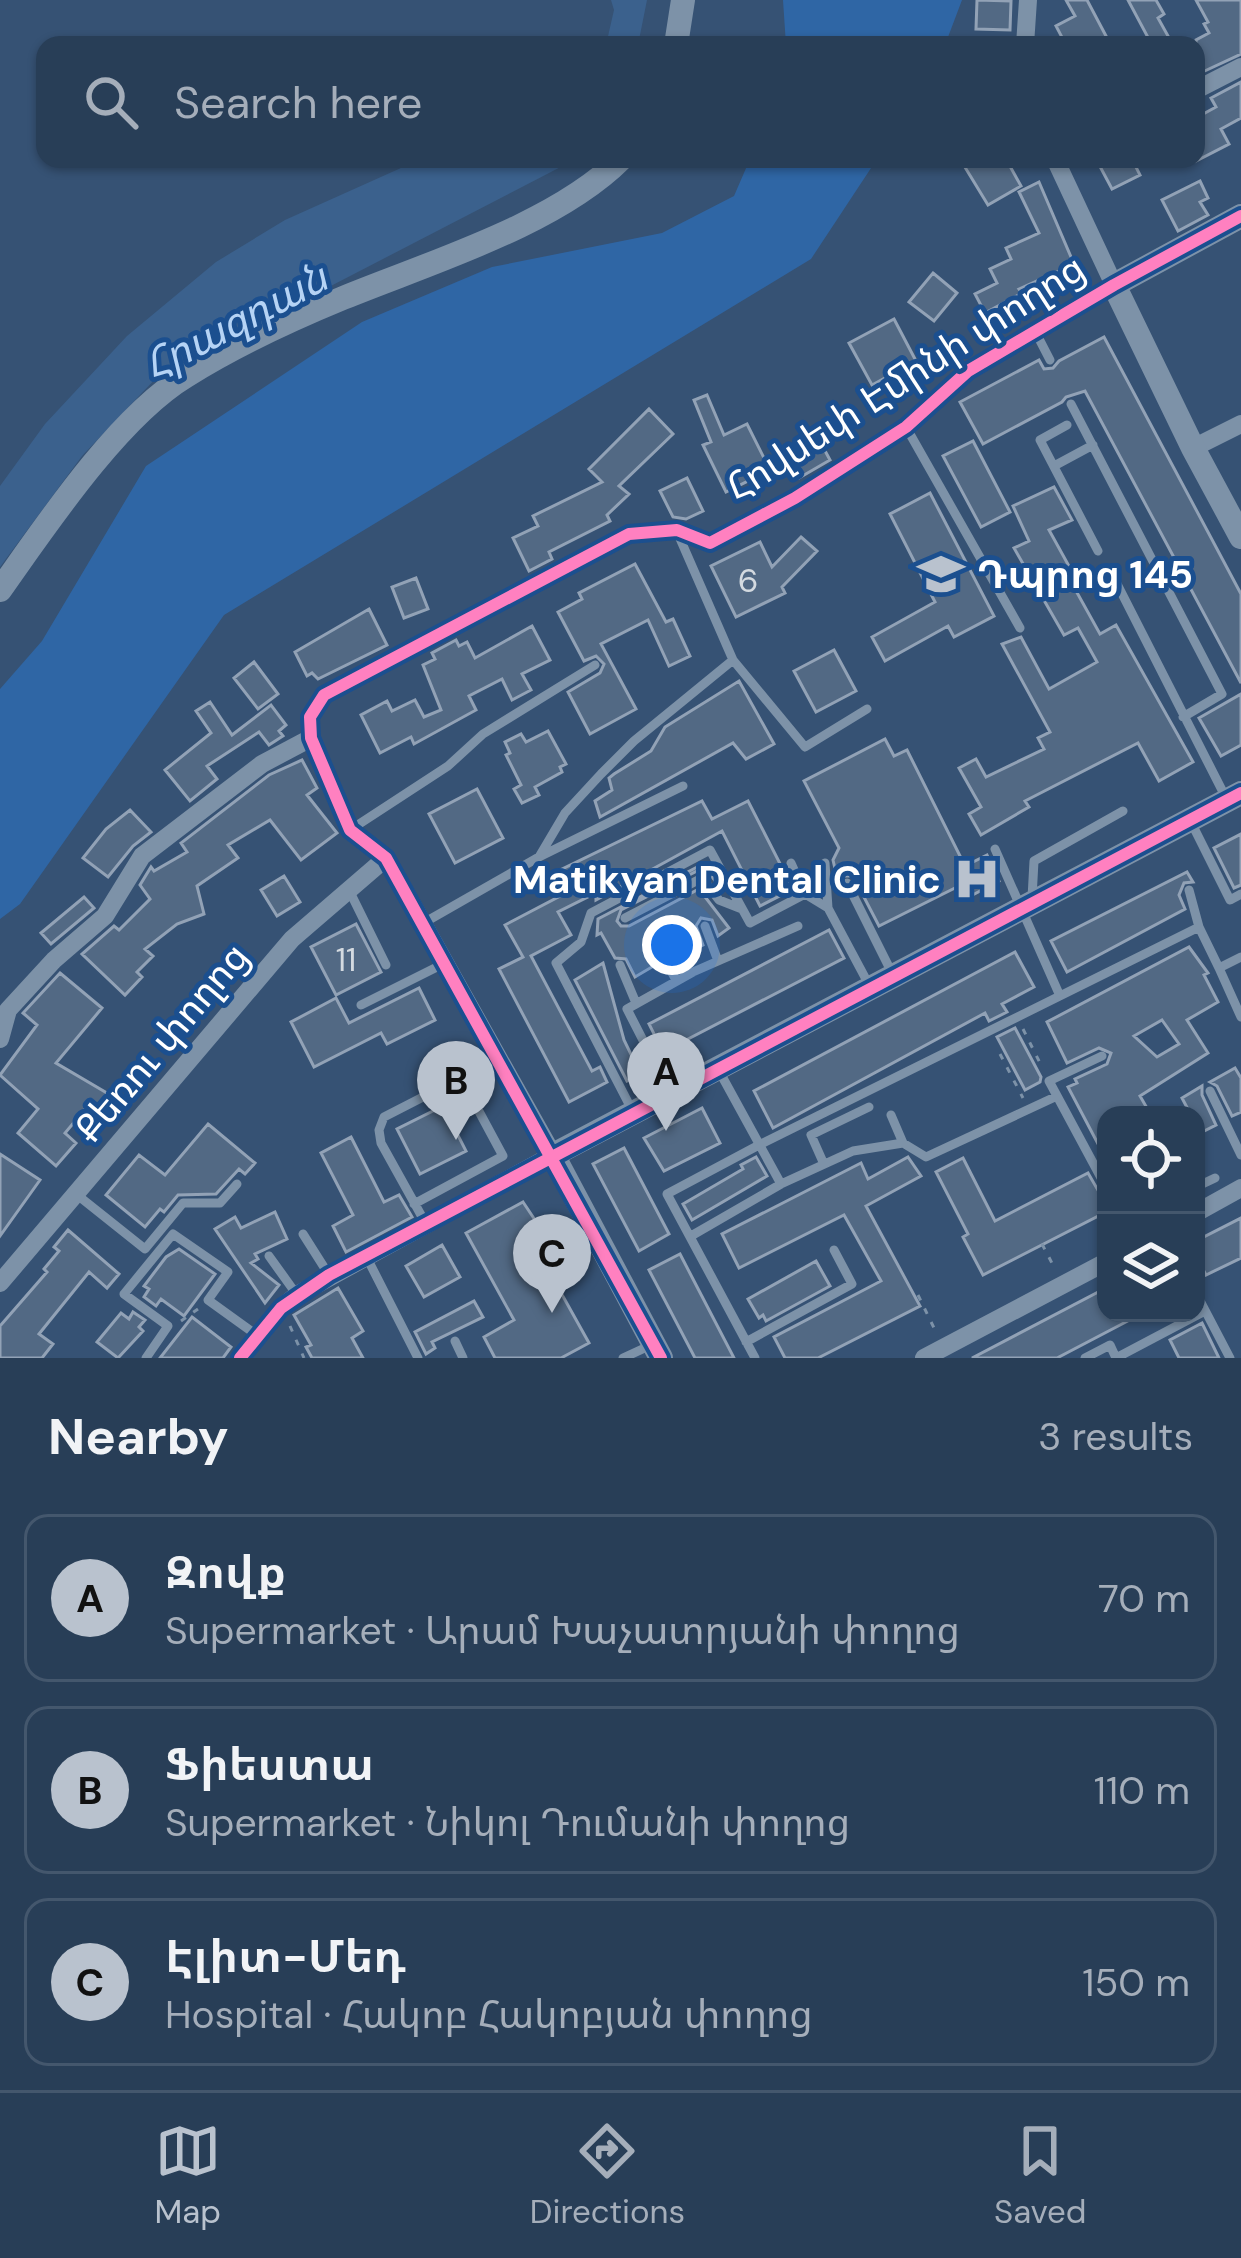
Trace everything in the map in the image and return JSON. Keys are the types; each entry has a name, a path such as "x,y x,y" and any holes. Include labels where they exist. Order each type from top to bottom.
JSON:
{"street":[{"path":"677,36 683,0"},
{"path":"1025,36 1028,0"},
{"path":"1205,85 1241,67"},
{"path":"0,590 64,500 130,424 183,377 338,300 506,231 586,188 609,168"},
{"path":"1063,168 1192,448 1241,537"},
{"name":"Հովսեփ Էմինի փողոց","path":"311,738 310,717 325,695 629,534 677,530 710,543 795,498 906,427 968,370 1241,216"},
{"path":"1192,448 1241,424"},
{"path":"0,1039 8,1010 54,960 105,916 142,856 262,764 311,738 350,830 386,858 657,1351"},
{"path":"240,1358 281,1308 329,1275 1234,797"},
{"name":"Քեռու փողոց","path":"0,1283 292,939 386,858"},
{"path":"1205,1208 1241,1188"},
{"path":"924,1358 1097,1267"}],"lane":[{"path":"1035,331 1050,361"},
{"path":"1071,404 1222,694 1184,717"},
{"path":"1066,425 1040,440 1098,551"},
{"path":"906,427 1020,628"},
{"path":"1054,466 1093,446"},
{"path":"677,530 733,660 806,747 867,709"},
{"path":"1114,578 1184,717 1234,797"},
{"path":"539,857 565,813 601,774 733,660"},
{"path":"350,830 448,766 483,734 595,665"},
{"path":"420,925 539,857 683,786"},
{"path":"1028,906 1034,861 1123,812"},
{"path":"1190,820 1230,900 1241,894"},
{"path":"995,849 1028,906 1060,995"},
{"path":"633,1113 556,963 581,942 591,913 710,850 758,944"},
{"path":"791,862 806,894 828,908 882,982"},
{"path":"825,862 828,908"},
{"path":"625,918 702,878 719,900 742,909"},
{"path":"847,883 882,982"},
{"path":"350,890 386,965"},
{"path":"1190,890 1199,927 1241,1017"},
{"path":"750,923 806,894"},
{"path":"705,926 718,961"},
{"path":"670,1094 627,1009 676,980 797,926"},
{"path":"755,1358 668,1195 759,1145 1199,927"},
{"path":"654,939 676,980"},
{"path":"1219,968 1241,957"},
{"path":"361,1005 443,964"},
{"path":"620,965 636,1003"},
{"path":"1097,1170 1049,1081 1102,1056"},
{"path":"426,1224 381,1143 384,1117 498,1059"},
{"path":"718,1069 781,1184"},
{"path":"414,1204 503,1156 461,1078"},
{"path":"1210,1091 1241,1155"},
{"path":"891,1115 903,1143 926,1157 1055,1097"},
{"path":"823,1162 811,1135 868,1107"},
{"path":"691,1236 823,1162 903,1143"},
{"path":"1205,1182 1214,1178"},
{"path":"76,1194 146,1249 183,1203 220,1203 237,1184"},
{"path":"146,1358 168,1326 124,1294 173,1234 228,1272 208,1300 258,1336"},
{"path":"303,1234 329,1275"},
{"path":"746,1342 852,1284 834,1250"},
{"path":"269,1256 298,1295"},
{"path":"366,1256 418,1358"},
{"path":"1205,1311 1230,1358"},
{"path":"1084,1358 1110,1345 1116,1358 1186,1322"},
{"path":"455,1341 463,1358"},
{"path":"1136,1358 1142,1355 1143,1346"},
{"path":"623,1358 657,1351"}],"path":[{"path":"1027,1039 1049,1081"},
{"path":"1000,1054 1029,1110"},
{"path":"1042,1244 1063,1284"},
{"path":"918,1295 944,1348"},
{"path":"168,1326 187,1318 208,1300"},
{"path":"281,1308 304,1358"}],"shaded area":[{"path":"783,0 962,0 948,36 785,36"},
{"path":"746,168 871,168 811,259 224,615 20,904 0,919 0,689 42,641 146,466 362,322 492,267 662,233 734,196"}],"water":[{"path":"611,0 647,0 640,36 608,36 614,10"},
{"name":"Հրազդան","path":"401,168 559,168 159,375 82,456 0,567 0,486 45,424 127,336 216,262 285,220"}],"building":[{"path":"977,0 1011,1 1010,30 976,29"},
{"path":"1066,0 1087,0 1106,36 1061,36 1056,26 1075,16"},
{"path":"1128,0 1156,0 1164,14 1158,18 1168,36 1147,36"},
{"path":"1196,0 1241,0 1241,54 1205,71 1203,36 1209,33 1204,24 1208,22"},
{"path":"1241,82 1241,118 1221,129 1229,144 1205,156 1205,113 1216,107 1211,98"},
{"path":"965,168 1011,168 1021,186 988,205"},
{"path":"1101,168 1136,168 1140,175 1112,189"},
{"path":"1200,181 1208,198 1200,202 1208,215 1178,231 1162,200"},
{"path":"1039,182 1074,264 1019,289 1022,293 985,313 975,294 997,283 990,269 1011,259 1006,248 1039,233 1019,192"},
{"path":"933,273 957,293 934,321 909,302"},
{"path":"894,319 916,361 872,385 849,343"},
{"path":"1104,337 1241,594 1241,683 1085,391 983,444 960,402 1039,360 1044,369 1053,368"},
{"path":"707,395 724,435 747,424 770,470 726,492 703,445 711,442 694,400"},
{"path":"649,409 673,434 619,486 629,494 607,515 610,521 549,552 552,559 529,571 513,538 538,526 533,516 602,482 589,469"},
{"path":"817,436 830,460 799,478 785,453"},
{"path":"973,441 1010,512 981,527 943,456"},
{"path":"687,478 703,511 686,519 673,517 660,491"},
{"path":"1054,487 1072,520 1049,530 1070,568 1065,571 1100,634 1116,625 1193,762 1159,781 1138,743 1025,801 1029,807 981,835 969,814 981,807 959,768 976,759 986,777 1044,749 1038,738 1050,732 1002,644 1021,637 1049,689 1097,662 1078,628 1064,635 1014,548 1029,541 1013,506"},
{"path":"930,493 994,616 954,637 948,626 885,661 872,637 935,602 890,514"},
{"path":"801,537 817,551 782,587 785,593 736,617 711,566 760,542 772,567"},
{"path":"635,564 666,622 673,619 690,656 669,666 648,620 601,644 636,709 590,734 568,692 600,673 604,664 596,656 584,661 558,612 582,599 579,593"},
{"path":"416,578 428,609 404,618 392,587"},
{"path":"369,609 387,645 318,679 312,673 307,676 295,652"},
{"path":"532,626 550,660 522,674 531,690 512,700 502,679 469,696 476,710 414,744 411,737 380,753 361,715 387,701 392,711 415,700 424,717 441,710 423,665 435,659 432,653 456,640 459,646 467,642 475,658"},
{"path":"834,650 856,691 816,712 794,671"},
{"path":"254,662 278,694 258,709 234,678"},
{"path":"739,681 774,744 746,759 733,743 600,817 595,801 612,790 609,778 651,751 665,727"},
{"path":"1241,694 1241,745 1221,756 1199,718"},
{"path":"210,702 232,735 271,705 286,725 279,731 283,736 269,745 259,732 207,766 217,779 190,801 165,770 211,733 196,711"},
{"path":"548,731 566,764 560,767 562,772 535,787 539,795 522,803 514,789 521,785 505,742 521,734 526,742"},
{"path":"885,739 894,756 907,750 965,866 987,855 999,881 963,900 957,887 879,926 853,876 842,876 839,886 833,860 839,848 804,781"},
{"path":"302,760 317,788 307,795 337,833 301,860 270,820 228,845 238,858 197,886 204,914 177,924 145,949 153,956 137,972 142,977 125,995 82,954 114,926 119,930 150,899 140,885 151,867 154,871 187,852 181,843 269,775"},
{"path":"477,789 503,838 455,863 429,814"},
{"path":"702,801 712,819 748,801 793,889 760,906 722,831 596,900 596,893 558,912 571,935 531,956 592,1071 600,1067 607,1082 569,1102 499,969 523,957 505,925 562,895 552,874"},
{"path":"130,810 151,832 108,877 83,858 106,829"},
{"path":"1241,834 1241,885 1234,888 1214,848"},
{"path":"705,863 719,886 707,870 699,870 621,910 617,921 629,926 699,889 729,928 718,936 712,920 701,918 696,926 703,945 675,959 661,934 651,931 645,940 657,964 635,977 626,959 615,958 601,933 597,935 598,919"},
{"path":"1187,872 1193,882 1184,883 1179,895 1185,909 1067,972 1051,941"},
{"path":"284,876 300,902 277,916 261,890"},
{"path":"84,897 94,908 51,944 41,933"},
{"path":"356,924 381,972 336,995 311,947"},
{"path":"829,930 844,958 663,1052 649,1024"},
{"path":"1189,947 1208,973 1204,975 1218,1002 1187,1020 1208,1053 1140,1096 1146,1106 1097,1106 1097,1142 1068,1087 1107,1064 1111,1053 1099,1048 1067,1063 1047,1022","holes":["1162,1020 1179,1044 1157,1057 1134,1036"]},
{"path":"1015,952 1034,987 1002,1004 1007,1012 989,1021 985,1013 773,1128 754,1091"},
{"path":"603,963 624,1040 641,1075 627,1081 575,980"},
{"path":"60,973 102,1008 56,1063 112,1096 98,1116 86,1108 65,1133 76,1143 56,1166 18,1133 38,1109 0,1075 37,1025 23,1013"},
{"path":"419,988 435,1020 387,1044 381,1033 314,1067 291,1022 336,998 349,1023"},
{"path":"1015,1028 1041,1077 1025,1090 997,1037"},
{"path":"1235,1068 1241,1078 1241,1112 1232,1116 1217,1086 1210,1082"},
{"path":"1202,1086 1216,1125 1205,1130 1205,1106 1186,1106 1182,1098"},
{"path":"443,1106 466,1151 420,1174 397,1129"},
{"path":"702,1108 720,1143 664,1171 644,1138"},
{"path":"208,1124 255,1163 245,1174 239,1169 216,1194 178,1195 145,1227 106,1195 139,1155 165,1175"},
{"path":"351,1137 384,1202 399,1195 412,1217 346,1252 333,1226 353,1215 321,1153"},
{"path":"624,1148 669,1234 639,1251 593,1164"},
{"path":"0,1154 40,1180 0,1236"},
{"path":"756,1157 767,1176 692,1220 683,1204"},
{"path":"908,1157 921,1176 866,1206 920,1306 818,1358 785,1358 774,1337 881,1281 844,1215 739,1268 722,1234 861,1163 868,1179"},
{"path":"963,1158 995,1221 1088,1173 1097,1189 1097,1217 983,1275 936,1172"},
{"path":"523,1202 543,1232 531,1239 589,1343 561,1358 495,1358 484,1337 514,1320 466,1233"},
{"path":"275,1212 287,1239 255,1254 258,1259 251,1263 279,1285 265,1303 215,1229 235,1217 241,1228"},
{"path":"1241,1218 1241,1258 1206,1275 1205,1236"},
{"path":"68,1230 119,1274 107,1288 89,1272 39,1334 53,1344 42,1358 0,1358 0,1326 47,1272 44,1269 59,1251 54,1247"},
{"path":"442,1245 460,1277 424,1297 406,1266"},
{"path":"179,1249 215,1274 184,1316 161,1299 156,1306 144,1297 149,1289 144,1286 166,1257"},
{"path":"680,1254 734,1358 695,1358 649,1270"},
{"path":"816,1261 830,1286 766,1321 763,1315 759,1318 748,1299"},
{"path":"338,1288 363,1331 352,1338 363,1358 312,1358 306,1347 311,1345 294,1315"},
{"path":"1097,1293 1097,1322 1126,1322 1057,1358 972,1358"},
{"path":"474,1301 483,1317 432,1342 435,1348 426,1354 415,1332"},
{"path":"133,1312 145,1320 139,1327 143,1331 118,1358 97,1342 121,1313 129,1319"},
{"path":"192,1317 231,1347 223,1358 160,1358"},
{"path":"1202,1323 1219,1358 1179,1358 1170,1340"}],"cycle path":[{"path":"661,1358 386,858 350,830 311,738 310,717 324,695 629,534 677,530 710,543 795,498 906,427 968,371 1241,216"},
{"path":"240,1358 281,1308 329,1275 1241,793"}],"place":[{"name":"Դպրոց 145","path":"941,574"},
{"name":"Matikyan Dental Clinic","path":"977,879"},
{"name":"Զովք","path":"666,1131"},
{"name":"Ֆիեստա","path":"456,1140"},
{"name":"Էլիտ-Մեդ","path":"552,1313"}]}
